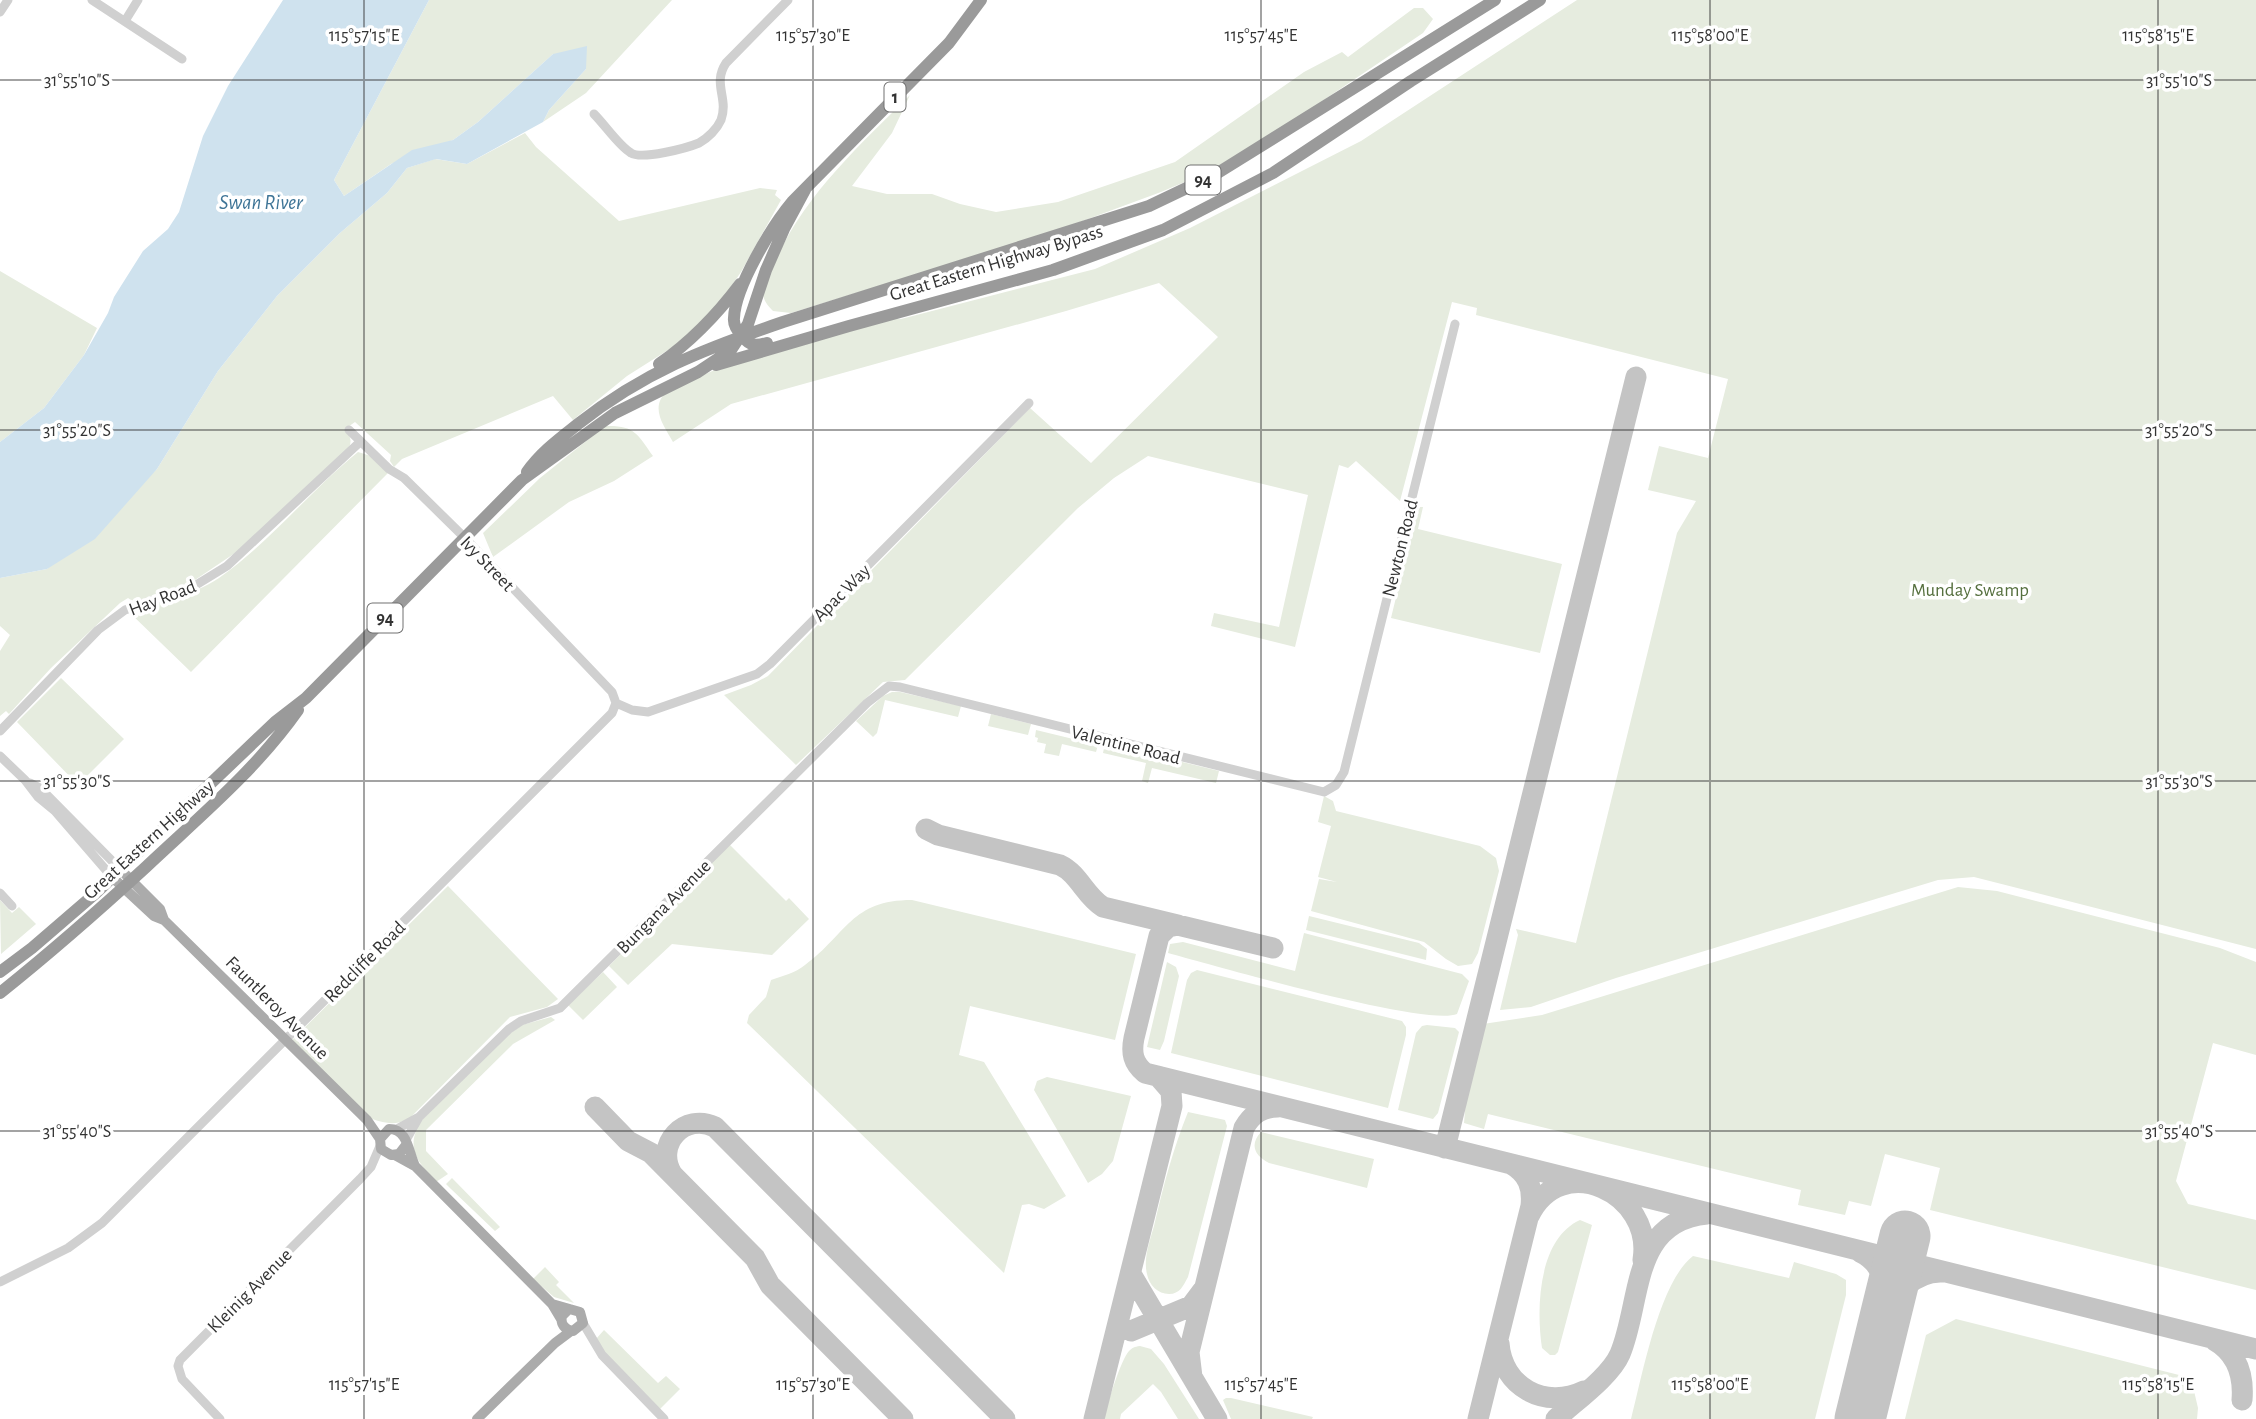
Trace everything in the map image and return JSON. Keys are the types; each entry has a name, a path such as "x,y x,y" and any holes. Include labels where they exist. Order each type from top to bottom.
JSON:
{"highway":[{"name":"Great Eastern Highway","path":"741,336 733,319 736,307 750,270 777,220 949,43 981,0"},
{"name":"Great Eastern Highway Bypass","path":"741,336 1149,206 1216,174 1495,0"},
{"name":"Great Eastern Highway Bypass","path":"698,372 805,338 1053,270 1163,230 1273,173 1411,81 1540,0"},
{"name":"Great Eastern Highway","path":"0,972 32,948 116,873 275,722 306,698 522,480 615,413 698,372 731,349 741,336 784,229 805,190"},
{"name":"1","path":"631,386 688,344 722,307 750,270"},
{"path":"757,298 759,311 766,319 783,322"},
{"path":"741,336 752,345 797,335 805,338"},
{"name":"Great Eastern Highway","path":"522,480 536,459 611,399 689,356 741,336"},
{"name":"Great Eastern Highway","path":"0,993 49,954 226,795 280,735 306,698"}],"main road":[{"name":"Fauntleroy Avenue","path":"116,873 160,909 164,920 367,1120 380,1143"},
{"name":"Fauntleroy Avenue","path":"367,1120 393,1129"},
{"path":"415,1166 402,1133 393,1129 380,1143 383,1152 415,1166 552,1304 567,1326"},
{"path":"393,1155 402,1152 406,1143"},
{"path":"552,1304 580,1312 583,1323 567,1326"},
{"path":"477,1419 555,1343 567,1326 569,1309"}],"street":[{"path":"0,12 8,0"},
{"path":"92,0 182,59"},
{"path":"125,21 138,0"},
{"path":"594,114 632,154 643,157 698,143 709,136 720,122 723,101 719,84 720,72 788,0"},
{"name":"Newton Road","path":"1344,772 1455,324"},
{"name":"Apac Way","path":"616,703 632,710 648,712 757,674 1029,403"},
{"name":"Ivy Street","path":"349,430 389,469 404,478 465,538 612,692 616,703"},
{"name":"Hay Road","path":"0,731 98,630 125,610 196,585 227,566 360,442"},
{"name":"Bungana Avenue","path":"406,1143 419,1117 509,1029 522,1021 560,1007 874,696 889,686 900,687"},
{"name":"Valentine Road","path":"900,687 1324,792 1336,785 1344,772"},
{"name":"Redcliffe Road","path":"0,1282 68,1248 92,1232 612,713 616,703"},
{"name":"Fauntleroy Avenue","path":"0,756 25,780 40,788 116,873"},
{"path":"0,893 12,906"},
{"name":"Bungana Avenue","path":"393,1129 419,1117"},
{"name":"Kleinig Avenue","path":"371,1167 380,1143"},
{"name":"Kleinig Avenue","path":"220,1419 182,1378 178,1366 180,1360 371,1167 393,1155"},
{"path":"583,1323 602,1355 664,1419"},
{"path":"567,1326 592,1342"}],"green space":[{"path":"429,0 672,0 586,93 543,122 549,110 586,69 553,54 478,122 453,140 391,164 344,196 334,180"},
{"name":"Munday Swamp","path":"1577,0 2256,0 2256,949 1974,877 1938,880 1616,978 1531,1007 1500,1010 1518,935 1516,929 1576,943 1677,533 1696,501 1648,490 1659,446 1708,458 1728,379 1476,315 1477,308 1452,302 1400,501 1356,461 1348,468 1339,465 1295,647 1211,626 1214,613 1279,627 1308,495 1148,456 1114,478 1078,508 905,680 883,682 796,765 724,695 768,676 1030,408 1091,463 1218,337 1159,283 731,404 673,442 662,422 659,409 662,396 668,390 724,366 892,318 901,319 1095,269 1190,228 1361,141"},
{"path":"1414,8 1423,8 1433,19 1423,33 1269,137 1206,173 1042,236 791,313 773,311 765,300 765,283 799,218 832,175 910,95 892,133 852,186 887,194 932,194 996,212 1058,202 1175,162 1304,72 1342,52 1348,57"},
{"path":"525,133 536,147 619,221 760,188 777,190 775,195 781,200 741,272 717,307 687,338 627,376 573,420 553,396 402,459 394,467 390,461 391,455 355,422 345,429 350,440 347,452 238,551 192,582 134,602 128,598 120,603 51,668 9,714 6,711 0,716 0,651 10,635 0,626 0,578 47,569 157,469 218,371 277,296 340,233 387,193 407,168 435,159 467,164"},
{"path":"0,271 97,328 84,355 44,408 0,442"},
{"path":"605,426 622,427 634,432 653,456 614,481 569,502 493,557 483,533 540,478"},
{"path":"358,452 371,456 388,473 191,672 130,613 198,589 219,578 255,549"},
{"path":"1418,507 1423,507 1418,529 1562,564 1540,653 1391,618"},
{"path":"61,678 124,739 78,785 17,722"},
{"path":"892,692 961,706 958,717 885,700 877,733 873,737 856,721 883,696"},
{"path":"991,714 1031,724 1028,735 988,726"},
{"path":"1036,730 1098,745 1096,752 1062,744 1059,756 1044,753 1046,744 1037,742"},
{"path":"1105,743 1219,771 1216,783 1152,768 1148,783 1142,781 1146,763 1103,753"},
{"path":"1324,796 1333,801 1336,811 1480,846 1496,858 1499,871 1478,953 1472,964 1458,966 1424,942 1311,911 1319,879 1337,882 1318,877 1331,826 1318,822"},
{"path":"729,844 786,901 789,898 809,919 772,955 672,944 628,985 609,966"},
{"path":"448,886 558,999 547,1007 510,1017 409,1119 395,1123 377,1121 292,1040"},
{"path":"1958,887 1997,891 2220,948 2256,962 2256,1055 2213,1043 2176,1181 2188,1204 2256,1220 2256,1290 1930,1210 1940,1168 1885,1154 1871,1206 1849,1201 1845,1215 1798,1205 1801,1190 1488,1114 1484,1129 1464,1123 1466,1098 1483,1024 1542,1015"},
{"path":"0,900 12,913 19,907 36,924 1,954"},
{"path":"912,900 1136,954 1115,1040 970,1006 959,1055 984,1062 1066,1196 1044,1209 1029,1204 1022,1205 1004,1273 747,1023 749,1015 766,997 771,980 805,965 862,912 875,906"},
{"path":"1309,916 1419,943 1427,949 1426,960 1306,930"},
{"path":"1304,933 1462,974 1469,981 1457,1014 1438,1016 1364,1004 1168,953 1170,944 1183,942 1295,971"},
{"path":"1167,962 1176,967 1179,976 1160,1050 1147,1047"},
{"path":"1197,970 1402,1021 1406,1027 1406,1035 1388,1108 1171,1053 1187,980 1191,973"},
{"path":"603,972 617,987 583,1020 568,1005"},
{"path":"551,1017 555,1020 513,1044 426,1130 426,1151 448,1174 436,1182 415,1154 414,1139 421,1121 502,1039 522,1025"},
{"path":"1422,1026 1455,1028 1459,1032 1438,1113 1433,1119 1398,1110 1416,1033"},
{"path":"1047,1077 1131,1096 1113,1161 1102,1174 1088,1183 1034,1090 1037,1081"},
{"path":"1188,1112 1225,1120 1227,1126 1188,1277 1179,1291 1165,1294 1158,1291 1148,1278 1146,1256 1169,1168"},
{"path":"1261,1132 1374,1159 1367,1188 1269,1163 1255,1150 1255,1141"},
{"path":"452,1178 500,1227 495,1231 446,1184"},
{"path":"1580,1220 1592,1225 1558,1352 1550,1355 1542,1348 1540,1332 1543,1276 1556,1243 1566,1229"},
{"path":"1693,1256 1789,1278 1794,1262 1836,1274 1846,1280 1846,1295 1815,1419 1631,1419 1661,1308 1681,1269"},
{"path":"545,1267 559,1282 556,1285 574,1303 554,1297 533,1279"},
{"path":"1956,1319 2191,1378 2198,1408 2197,1419 1905,1419 1926,1335"},
{"path":"604,1330 658,1383 666,1376 680,1389 659,1410 598,1346 596,1339"},
{"path":"1140,1346 1151,1349 1164,1364 1199,1419 1178,1419 1153,1384 1121,1414 1120,1419 1103,1419 1126,1356 1133,1348"},
{"path":"1226,1398 1313,1417 1231,1419 1223,1400"}],"water":[{"name":"Swan River","path":"283,0 429,0 334,180 344,196 412,150 453,140 478,122 553,54 587,46 586,69 549,110 543,122 467,164 436,159 407,168 387,193 340,233 277,296 218,371 157,469 95,539 47,569 0,578 0,442 44,408 84,355 114,297 143,251 168,229 179,212 203,136 228,86"}],"taxiway":[{"path":"1445,1148 1636,377"},
{"path":"926,829 938,835 1060,865 1103,907 1273,948"},
{"path":"1178,925 1168,927 1159,936 1134,1038 1134,1057 1145,1073 2256,1349"},
{"path":"1094,1419 1172,1106 1171,1091 1158,1076"},
{"path":"595,1107 628,1141 651,1153 755,1258 770,1285 903,1419"},
{"path":"1192,1377 1189,1352 1244,1128 1258,1112 1278,1107"},
{"path":"672,1174 667,1163 667,1152 676,1134 683,1127 693,1124 704,1123 715,1127 1005,1419"},
{"path":"1478,1419 1531,1206 1528,1182 1522,1172 1511,1164"},
{"path":"1529,1216 1544,1196 1562,1185 1582,1183 1602,1188 1620,1199 1634,1215 1643,1236 1643,1260"},
{"path":"1556,1419 1615,1363 1627,1333 1643,1267 1651,1248 1664,1232 1682,1220 1707,1214"},
{"path":"1860,1252 1880,1270 1886,1295 1885,1314"},
{"path":"1885,1319 1905,1286 1921,1276 1940,1272"},
{"path":"1131,1274 1217,1419"},
{"path":"1131,1331 1191,1306 1203,1290"},
{"path":"2214,1340 2228,1351 2237,1366 2242,1382 2242,1400"},
{"path":"1499,1343 1508,1372 1528,1391 1555,1398 1584,1391"}],"runway":[{"path":"1860,1419 1905,1236"}]}
